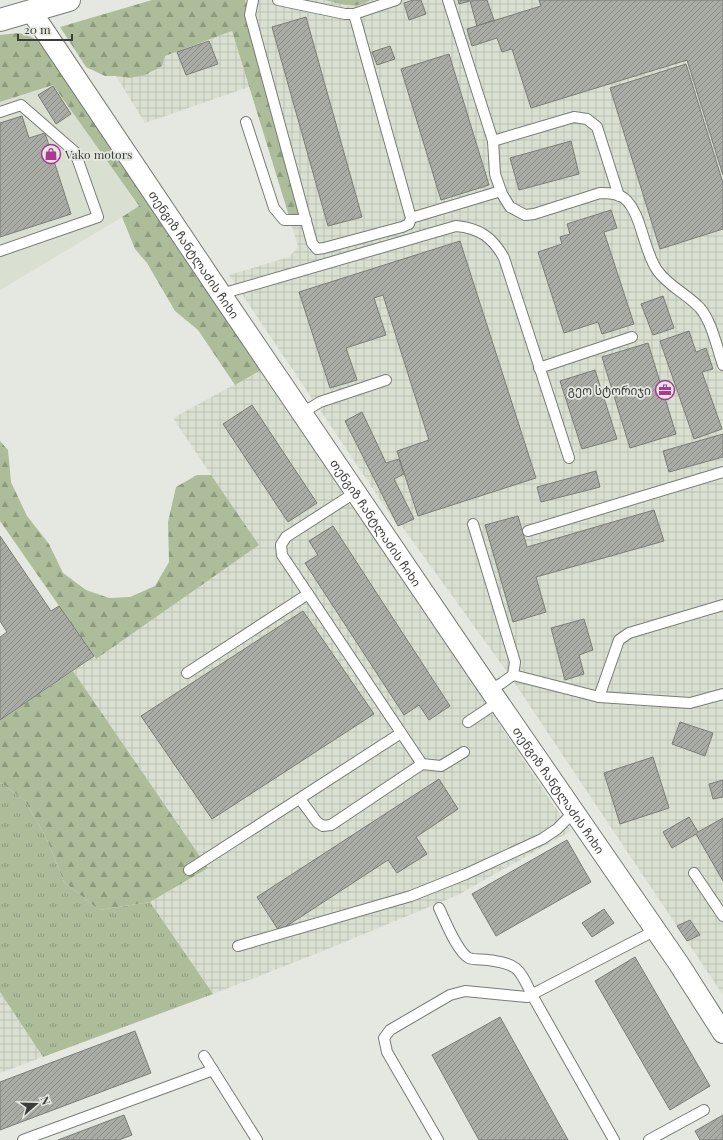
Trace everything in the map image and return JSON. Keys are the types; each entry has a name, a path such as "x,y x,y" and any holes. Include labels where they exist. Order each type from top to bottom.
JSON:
{"street":[{"path":"0,20 41,6 69,0"},
{"name":"თენგიზ ჩანტლაძის ჩიხი","path":"41,6 221,294 494,696 656,930 723,1033"}],"lane":[{"path":"253,0 250,14 312,243 317,248 324,248 402,227 409,224 411,218 354,14"},
{"path":"278,0 345,14 354,14 396,0"},
{"path":"448,0 493,142 495,174 501,191 510,207 525,215 534,214 600,193 611,192 623,198 633,210 656,269 663,278 701,309 708,320 723,365"},
{"path":"0,112 21,105 75,152 98,217 0,251"},
{"path":"493,142 574,117 587,119 597,127 619,196"},
{"path":"246,122 274,208 284,220 306,220"},
{"path":"411,218 501,191"},
{"path":"221,294 456,226 467,227 483,233 497,245 504,258 569,458"},
{"path":"540,368 632,337"},
{"path":"302,413 320,402 386,380"},
{"path":"528,531 723,472"},
{"path":"356,492 286,537 281,545 282,555 422,764"},
{"path":"468,722 494,696 502,684 513,675 515,662 473,524"},
{"path":"187,673 308,594"},
{"path":"599,697 619,640 629,633 723,605"},
{"path":"513,675 599,697 690,703 723,694"},
{"path":"189,870 401,733"},
{"path":"300,799 317,822 323,826 331,825 422,764 441,766 464,752"},
{"path":"238,946 412,896 466,874 542,839 557,828 574,812"},
{"path":"694,873 723,916"},
{"path":"439,908 460,950 469,958 505,962 515,967 522,974 532,995 614,1140"},
{"path":"438,1140 387,1052 384,1038 390,1030 450,995 464,991 527,997 656,930"},
{"path":"204,1056 257,1140"},
{"path":"23,1140 213,1070"},
{"path":"649,1140 704,1110"}],"shaded area":[{"path":"245,0 325,0 348,6 369,2 371,0 723,0 723,995 510,676 401,525 398,526 229,275 289,257 298,247 289,216 305,213"},
{"path":"232,31 249,87 145,123 116,76 129,78 165,56"},
{"name":"Vako motors","path":"53,85 139,207 0,290 0,102"},
{"path":"261,370 571,831 458,895 318,953 213,994 150,902 208,868 73,671 94,656 96,658 258,545 173,418"},
{"path":"0,992 43,1057 0,1073"}],"green space":[{"path":"152,0 245,0 305,213 289,216 232,31 165,56 162,66 145,75 129,78 105,76 86,67 60,27"},
{"path":"325,0 371,0 360,5 348,5"},
{"path":"18,33 34,38 44,47 261,370 235,385 198,330 175,311 147,263 135,249 122,217 139,206 53,85 0,102 0,35"},
{"path":"0,441 8,450 11,482 27,516 49,544 63,573 86,590 109,598 130,597 155,586 169,562 168,522 176,487 197,475 211,475 259,545 96,659 0,521"},
{"path":"73,671 208,868 150,902 99,910 64,882 46,837 25,801 0,783 0,720"},
{"path":"0,783 25,801 46,837 64,882 99,910 150,902 213,994 43,1057 0,992"}],"building":[{"path":"413,0 421,0 426,14 409,20 404,3"},
{"path":"458,0 487,0 494,20 477,26 470,1 459,4"},
{"path":"539,0 723,0 723,175 687,60 531,108 512,49 502,52 497,38 472,46 467,29 541,6"},
{"path":"306,17 362,217 328,226 272,27"},
{"path":"209,41 218,64 186,75 177,52"},
{"path":"390,46 395,59 377,65 372,52"},
{"path":"449,54 489,185 441,200 401,69"},
{"path":"686,64 723,183 723,229 660,249 610,88"},
{"path":"53,86 71,114 56,124 38,95"},
{"path":"22,116 29,138 45,133 71,214 0,237 0,123"},
{"path":"571,141 579,174 519,190 510,158"},
{"path":"611,210 617,228 604,232 634,324 602,334 598,322 564,333 538,252 562,244 560,237 570,234 567,224"},
{"path":"460,241 536,478 418,516 397,451 429,440 383,295 374,298 386,335 346,348 357,380 330,388 299,292"},
{"path":"663,296 674,328 653,335 641,304"},
{"path":"689,331 696,352 706,348 713,369 702,372 722,429 694,439 660,341"},
{"path":"648,343 676,434 630,448 602,357"},
{"path":"595,370 617,439 582,449 560,381"},
{"path":"252,405 317,503 288,522 223,424"},
{"path":"362,412 386,463 399,459 404,474 394,479 414,519 398,526 345,421"},
{"path":"723,434 723,457 669,472 663,451"},
{"path":"596,471 600,487 541,502 537,487"},
{"path":"654,510 664,541 536,577 546,612 513,622 485,525 518,516 527,547"},
{"path":"333,526 450,706 429,720 419,705 404,715 305,563 318,555 309,541"},
{"path":"0,536 51,611 59,606 94,656 0,720 0,637 7,632 0,621"},
{"path":"303,611 374,714 212,819 141,716"},
{"path":"584,619 593,650 579,655 584,674 565,680 551,628"},
{"path":"680,722 713,733 705,756 672,744"},
{"path":"653,757 669,808 620,824 604,773"},
{"path":"439,779 458,809 416,837 427,854 397,873 388,860 279,931 257,897"},
{"path":"723,780 723,797 713,799 709,784"},
{"path":"689,817 698,832 723,818 723,881 696,834 672,848 663,832"},
{"path":"567,840 591,882 496,936 472,894"},
{"path":"604,909 614,923 592,937 582,923"},
{"path":"690,920 700,935 687,941 677,926"},
{"path":"635,957 710,1086 670,1110 595,981"},
{"path":"500,1017 568,1140 479,1140 432,1055"},
{"path":"135,1031 151,1073 0,1130 0,1082"},
{"path":"124,1115 132,1135 119,1140 58,1140"},
{"path":"723,1115 723,1140 700,1140 695,1131"}],"place":[{"name":"Vako motors","path":"51,154"},
{"name":"გეო სტორიჯი","path":"665,390"}]}
